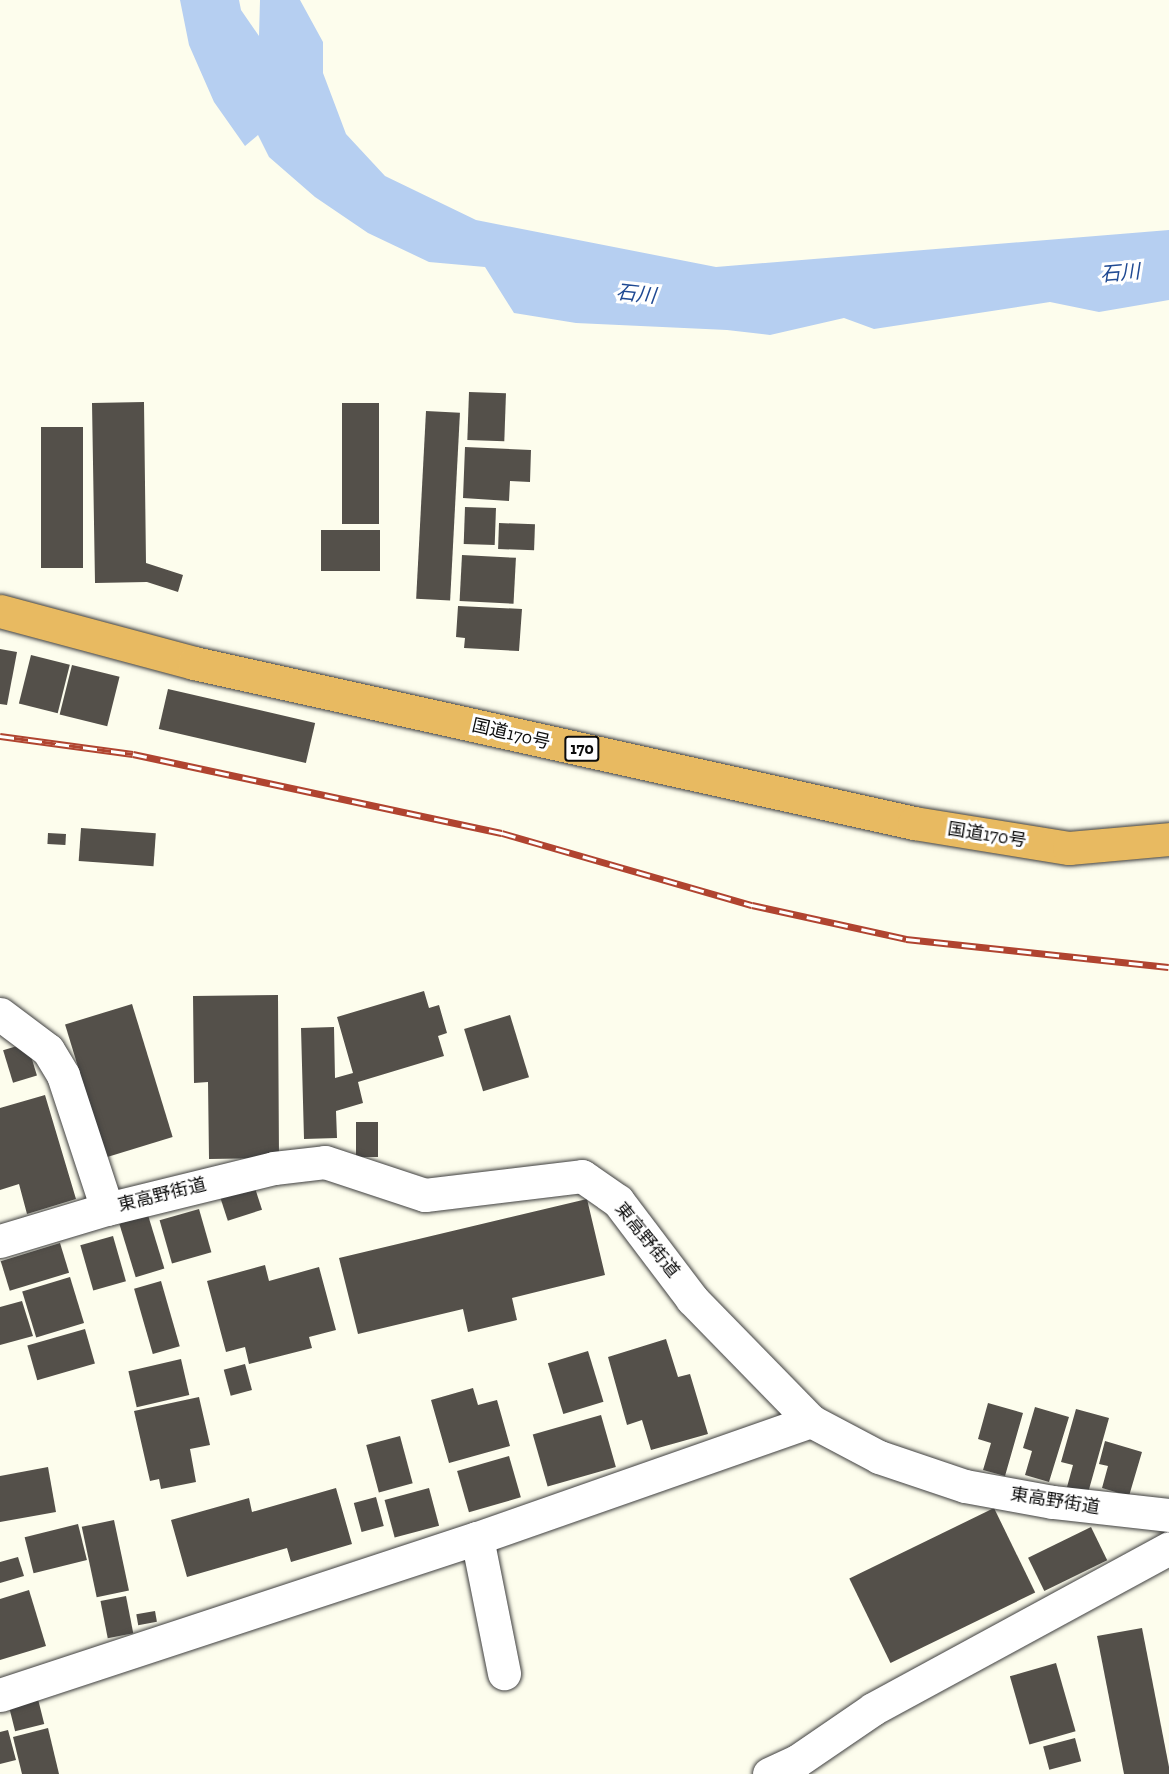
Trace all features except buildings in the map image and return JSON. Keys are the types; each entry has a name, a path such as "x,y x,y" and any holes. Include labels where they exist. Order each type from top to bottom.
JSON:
{"highway":[{"name":"国道170号","path":"0,611 194,663 914,823 1069,848 1169,839"}],"street":[{"path":"0,1014 48,1050 63,1075 107,1209"},
{"name":"東高野街道","path":"0,1241 107,1209 274,1168 325,1162 425,1195 582,1176 618,1201 692,1299 811,1420 879,1457 965,1486 1053,1502 1169,1515"},
{"path":"0,1695 477,1538 811,1420"},
{"path":"477,1538 504,1673"},
{"path":"769,1774 797,1761 873,1709 1169,1548"}],"water":[{"name":"石川","path":"180,0 239,0 241,10 259,36 260,0 300,0 323,42 323,73 346,134 385,176 476,220 716,267 1169,230 1169,300 1099,312 1050,302 874,329 844,318 770,335 727,330 576,323 514,313 485,267 429,262 368,233 315,197 269,157 258,135 245,146 214,102 189,45"}],"railway":[{"path":"0,736 133,754 502,833 752,905 906,939 1169,967"}]}
